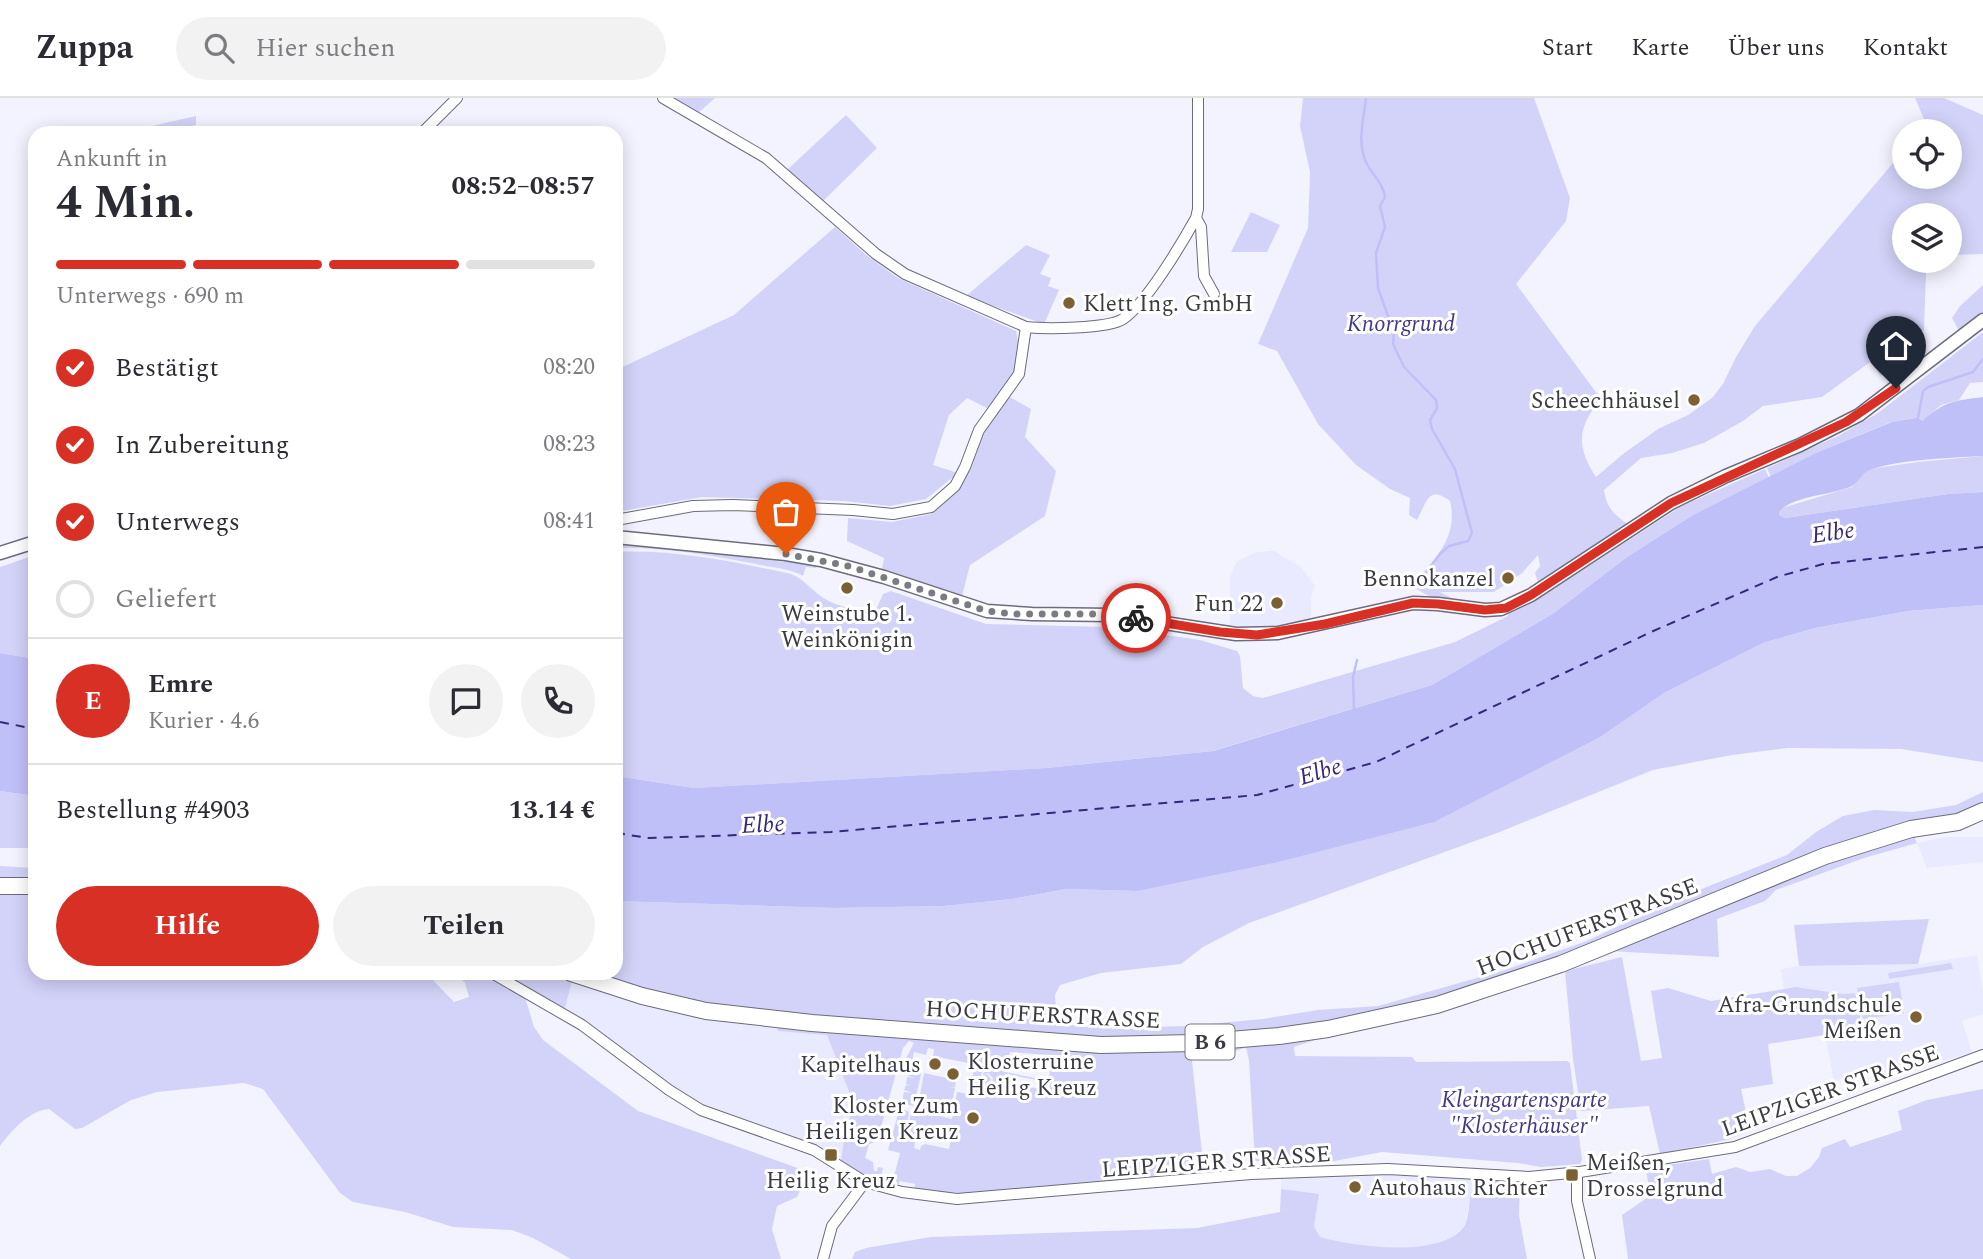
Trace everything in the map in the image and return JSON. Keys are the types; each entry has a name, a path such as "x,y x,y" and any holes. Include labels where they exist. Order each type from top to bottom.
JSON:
{"main road":[{"path":"1958,822 1983,811"},
{"name":"B 6","path":"1958,822 1983,822"},
{"name":"HOCHUFERSTRASSE","path":"593,980 642,996 706,1011 812,1023 1101,1045 1193,1043 1279,1036 1328,1029 1437,1005 1561,964 1825,856 1911,829 1958,822"},
{"path":"0,886 28,887"}],"street":[{"path":"429,126 457,98"},
{"path":"663,98 766,158 876,254 905,274 1027,327 1040,329 1097,325 1122,320 1149,292 1196,218 1198,98"},
{"path":"1196,218 1201,227 1204,276 1214,294"},
{"path":"623,538 821,560 848,566 987,611 1014,614 1113,615 1236,634 1278,633 1413,603 1501,609 1531,595 1683,496 1858,415 1978,324"},
{"path":"623,519 693,506 733,505 893,514 930,507 955,486 979,430 1019,374 1027,327"},
{"path":"0,553 28,544"},
{"name":"LEIPZIGER STRASSE","path":"504,980 590,1030 669,1090 701,1110 814,1150 865,1182 902,1192 957,1199 1251,1174 1388,1169 1530,1177 1577,1172 1735,1147 1983,1055"},
{"path":"1577,1172 1577,1201 1590,1259"},
{"path":"823,1259 832,1226 865,1182"}],"shaded area":[{"path":"1274,551 1301,567 1315,586 1311,597 1311,619 1260,630 1230,629 1230,577 1237,561 1257,552"},
{"path":"1945,837 1983,837 1983,862 1927,868 1917,843"},
{"name":"Afra-Grundschule Meißen","path":"1977,955 1983,992 1983,1014 1962,1021 1972,1052 1875,1083 1869,1067 1834,1082 1825,1035 1855,993 1843,994 1797,987 1784,990 1781,969 1799,966 1918,964"},
{"path":"572,981 696,1017 778,1026 827,1035 855,1107 846,1126 841,1161 810,1143 701,1106 686,1098 565,1008"},
{"path":"1409,1173 1492,1179 1489,1193 1471,1193 1465,1225 1452,1237 1425,1250 1351,1246 1320,1237 1314,1226 1281,1189 1281,1178"}],"green space":[{"path":"673,98 715,98 698,113"},
{"name":"Knorrgrund","path":"1303,98 1534,98 1570,198 1566,221 1516,284 1601,399 1587,419 1582,437 1585,456 1596,477 1658,429 1688,415 1712,398 1723,384 1755,326 1892,164 1892,189 1962,189 1962,119 1924,119 1915,98 1944,98 1983,115 1983,254 1962,255 1962,203 1892,203 1892,273 1926,273 1924,330 1881,376 1870,362 1822,397 1763,406 1704,443 1672,453 1641,458 1604,490 1612,510 1629,525 1539,585 1535,573 1540,566 1538,555 1522,573 1494,592 1440,592 1456,600 1475,603 1434,599 1413,587 1448,538 1452,514 1450,501 1443,496 1433,495 1426,502 1417,520 1409,515 1410,498 1390,489 1356,465 1318,424 1277,351 1258,344 1308,228 1310,172 1300,126"},
{"path":"846,115 877,148 822,202 787,170"},
{"path":"196,116 196,125 192,126 152,126"},
{"path":"1251,212 1280,225 1267,252 1231,252"},
{"path":"835,227 865,254 898,278 1016,331 1017,364 1009,381 987,408 967,398 949,415 933,465 958,473 926,499 890,506 844,501 702,497 623,511 623,367 734,315"},
{"path":"1026,245 1050,255 1040,274 1051,278 1048,286 1059,290 1044,324 966,296"},
{"path":"1983,285 1983,315 1960,333 1952,318 1960,306"},
{"path":"1983,332 1983,382 1970,383 1959,400 1941,405 1922,421 1891,422 1818,452 1771,477 1767,468 1838,436 1878,413"},
{"path":"1965,341 1862,421 1673,509 1541,597 1680,507 1765,469 1769,478 1693,515 1627,557 1554,613 1432,685 1212,751 1046,768 694,788 623,777 623,552 681,554 791,574 824,598 853,609 876,610 883,594 891,591 986,624 1110,627 1200,640 1237,651 1240,656 1243,688 1253,696 1263,698 1455,642 1508,616 1507,611 1666,510 1802,447"},
{"path":"1008,396 1031,409 1025,437 1056,471 1045,516 970,565 962,596 881,574 884,558 847,541 848,518 892,522 931,514 958,490 993,414"},
{"path":"1983,456 1983,492 1948,494 1780,517 1782,508 1852,487 1865,471 1918,462"},
{"path":"623,541 740,552 754,558 784,562 785,557 818,563 816,568 806,567 803,576 786,570 704,555 623,548"},
{"path":"28,557 28,658 0,653 0,567"},
{"name":"Kleingartensparte \"Klosterhäuser\"","path":"1983,605 1983,762 1901,749 1787,748 1653,770 1497,833 1249,923 1203,947 1181,964 1101,973 1060,985 1055,995 1060,1020 1069,1025 1113,1028 1187,1026 1263,1019 1318,1010 1378,1006 1505,970 1587,941 1669,902 1787,855 1816,832 1843,816 1874,810 1913,812 1956,805 1983,792 1983,801 1972,812 1571,955 1294,1047 1295,1056 1412,1057 1416,1062 1567,1061 1570,1063 1582,1160 1580,1164 1541,1167 1382,1152 1324,1163 1255,1161 1246,1047 1219,1054 1191,1051 1204,1172 1014,1192 914,1190 915,1184 900,1181 898,1186 892,1184 900,1153 888,1150 901,1108 909,1112 907,1129 911,1113 916,1110 952,1119 957,1092 969,1094 975,1064 978,1061 983,1065 981,1077 987,1074 991,1079 989,1096 993,1078 988,1073 983,1075 986,1065 977,1060 973,1064 933,1056 934,1049 928,1048 926,1055 914,1052 911,1066 903,1064 914,1043 909,1041 903,1048 880,1131 873,1143 869,1144 865,1158 873,1162 874,1171 877,1171 878,1167 883,1168 880,1181 859,1174 841,1161 846,1126 855,1107 827,1035 778,1031 777,1026 696,1017 594,980 623,980 623,901 834,908 944,906 1012,899 1066,889 1137,891 1602,736 1664,693 1763,643 1815,628 1908,611","holes":["1010,1052 1049,1055 1050,1081 1005,1072","1005,1074 1047,1082 1050,1084 1050,1091 1004,1082","917,1133 951,1139 949,1149 925,1144 920,1150 914,1148"]},
{"path":"0,791 28,795 28,848 0,848"},
{"path":"1914,836 1917,843 1864,858 1776,890 1765,901 1717,919 1719,957 1609,951 1865,846"},
{"path":"0,866 28,868 28,980 433,980 454,1002 469,997 462,980 495,980 525,997 534,1027 543,1040 638,1111 806,1171 807,1176 797,1197 777,1206 772,1229 781,1259 571,1259 512,1230 453,1227 405,1212 353,1202 340,1193 263,1089 244,1083 157,1092 131,1100 82,1128 75,1129 49,1109 42,1110 22,1122 0,1146"},
{"path":"1929,919 1918,964 1799,966 1794,925"},
{"path":"1622,957 1641,1061 1662,1058 1651,991 1668,988 1711,1001 1796,987 1843,994 1855,993 1861,1022 1827,1032 1825,1035 1768,1044 1773,1084 1741,1089 1750,1131 1727,1140 1660,1154 1649,1106 1581,1111 1565,971"},
{"path":"1951,963 1953,969 1889,979 1888,973"},
{"path":"511,980 572,981 565,1008"},
{"path":"1899,982 1904,1013 1863,1019 1857,988"},
{"path":"909,1067 920,1070 921,1074 914,1106 902,1103 904,1092 912,1093 904,1090 906,1085 911,1086 906,1084 907,1077 915,1078 908,1076"},
{"path":"924,1073 956,1080 955,1087 952,1087 955,1088 951,1106 945,1107 942,1112 925,1108 924,1103 919,1100"},
{"path":"1983,1089 1983,1259 1628,1259 1622,1215 1650,1196 1646,1168 1709,1159 1712,1174 1736,1167 1750,1172 1770,1169 1786,1176 1797,1176 1810,1168 1822,1148 1845,1139 1850,1147 1902,1130 1898,1111 1927,1100"},
{"path":"1492,1179 1520,1183 1519,1215 1527,1259 852,1259 855,1252 866,1248 931,1237 1197,1228 1280,1212 1281,1189 1319,1194 1314,1226 1320,1237 1376,1247 1419,1246 1438,1243 1454,1236 1465,1225 1471,1192 1489,1193"}],"water":[{"name":"Elbe","path":"1983,397 1983,456 1882,466 1867,471 1850,487 1793,502 1779,512 1780,516 1785,518 1948,494 1983,492 1983,605 1908,611 1815,628 1763,643 1664,693 1602,736 1434,822 1278,862 1137,891 1066,889 1012,899 944,906 834,908 623,901 623,777 694,788 1046,768 1213,751 1432,685 1554,613 1627,557 1693,515 1818,452 1892,422 1918,418 1922,421 1937,409"},
{"path":"0,653 28,658 28,795 0,791"}],"waterway":[{"path":"1366,98 1362,148 1367,164 1385,197 1380,206 1385,227 1376,253 1378,288 1394,333 1393,344 1404,367 1436,400 1437,408 1430,420 1432,429 1455,469 1472,533 1468,541 1449,546 1440,554 1414,588"},
{"path":"1915,420 1918,418 1923,391 1973,372 1983,359"},
{"path":"1354,712 1353,677 1357,660"}],"ferry route":[{"path":"623,834 649,838 831,832 1257,795 1376,762 1651,632 1777,577 1823,564 1983,547"},
{"path":"0,722 28,728"}],"way so far":[{"path":"786,554 848,566 987,611 1014,614 1096,614 1136,618"}],"place":[{"name":"Klett Ing. GmbH","path":"1069,303"},
{"name":"Scheechhäusel","path":"1694,400"},
{"name":"Bennokanzel","path":"1508,578"},
{"name":"Weinstube 1. Weinkönigin","path":"847,588"},
{"name":"Fun 22","path":"1277,603"},
{"name":"Afra-Grundschule Meißen","path":"1916,1017"},
{"name":"Kapitelhaus","path":"935,1064"},
{"name":"Klosterruine Heilig Kreuz","path":"953,1074"},
{"name":"Kloster Zum Heiligen Kreuz","path":"973,1118"},
{"name":"Heilig Kreuz","path":"831,1155"},
{"name":"Meißen, Drosselgrund","path":"1572,1175"},
{"name":"Autohaus Richter","path":"1355,1187"}],"route":[{"path":"1136,618 1220,632 1257,635 1325,624 1413,603 1485,610 1506,608 1531,595 1671,503 1846,422 1896,388"}]}
